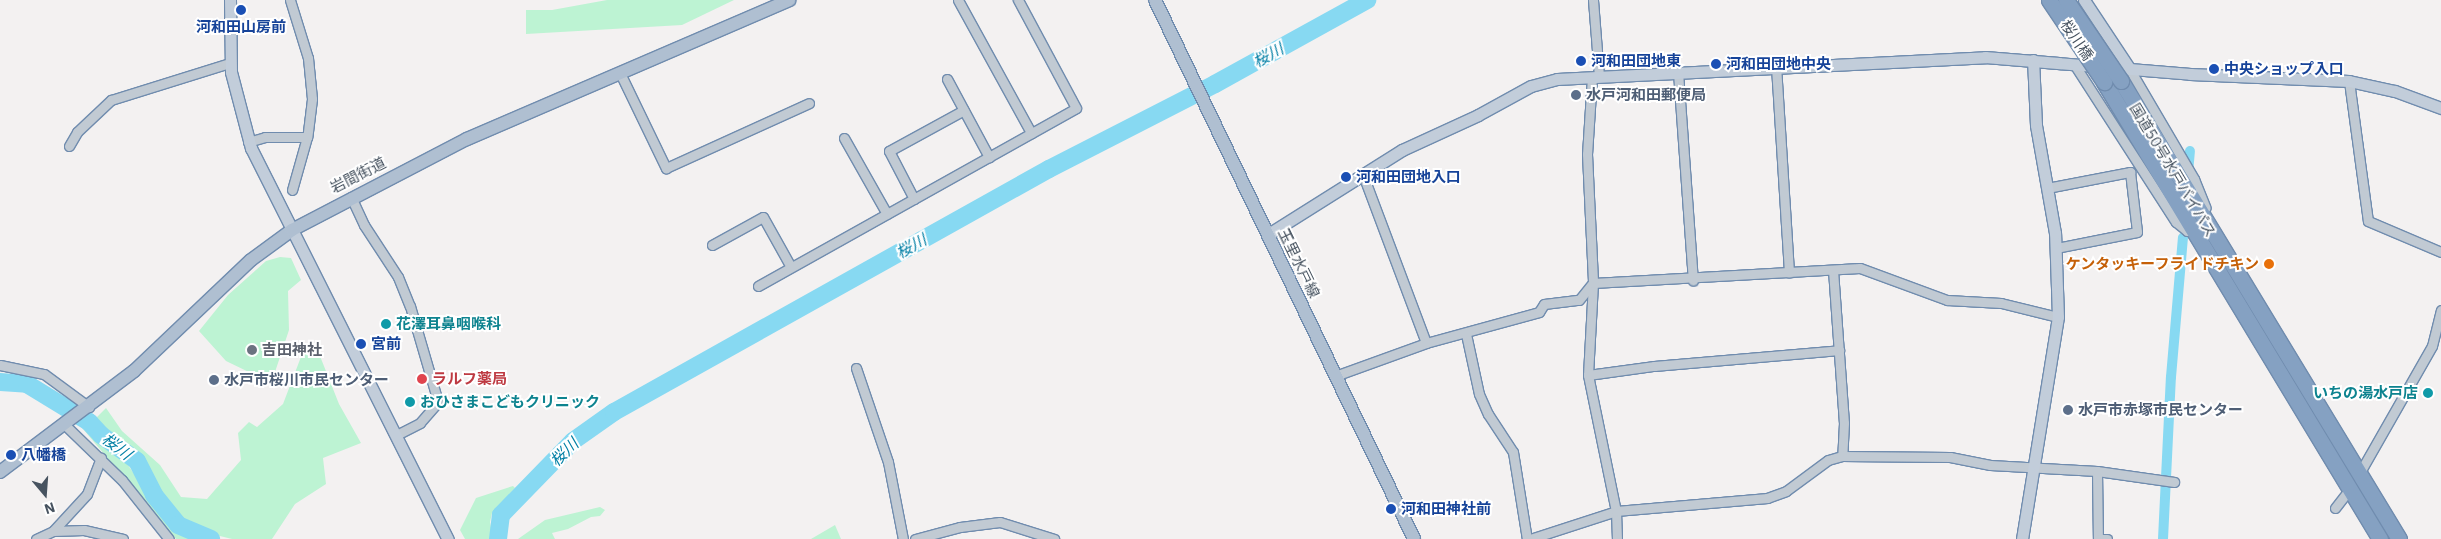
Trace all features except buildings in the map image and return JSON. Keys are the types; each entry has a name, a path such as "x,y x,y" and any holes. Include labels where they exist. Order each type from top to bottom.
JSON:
{"highway":[{"name":"桜川橋","path":"2049,0 2104,82"},
{"name":"桜川橋","path":"2066,0 2125,75"},
{"name":"国道50号水戸バイパス","path":"2125,75 2201,229 2380,539"},
{"name":"国道50号水戸バイパス","path":"2104,82 2201,229 2399,539"}],"main road":[{"name":"岩間街道","path":"0,472 68,424 134,371 251,260 292,230 351,197 500,124 789,0"},
{"name":"玉里水戸線","path":"1156,0 1414,539"}],"street":[{"path":"230,0 230,63 235,96 248,142 448,539"},
{"path":"290,0 302,33 311,82 312,112 292,190"},
{"path":"958,0 1031,133"},
{"path":"758,286 1076,108 1018,0"},
{"path":"1592,0 1596,76 1587,154 1592,282 1588,375 1616,511 1617,539"},
{"path":"2084,0 2125,75"},
{"path":"1267,235 1402,150 1478,115 1531,86 1557,79 1958,57 2033,60 2074,64 2125,75 2349,82 2395,91 2441,108"},
{"path":"2022,539 2058,317 2056,248 2034,106 2033,60"},
{"path":"70,146 77,132 111,100 230,63"},
{"path":"2074,64 2176,222 2187,232 2201,229"},
{"path":"1776,66 1789,273"},
{"path":"1678,72 1692,280"},
{"path":"620,73 666,168 808,103"},
{"path":"948,79 989,157"},
{"path":"2349,82 2368,221 2441,252"},
{"path":"914,198 889,151 964,110"},
{"path":"248,142 265,138 307,137"},
{"path":"844,138 887,214"},
{"path":"2046,188 2130,172 2137,232 2056,248"},
{"path":"1363,174 1426,343"},
{"path":"351,197 410,306 438,402 420,423 396,435"},
{"path":"712,245 763,217 792,267"},
{"path":"1592,282 1692,280 1860,268 1946,300 2001,303 2058,317"},
{"path":"1834,270 1844,423 1842,456"},
{"path":"1335,376 1426,343 1466,334 1539,312 1544,304 1579,300 1592,282"},
{"path":"2359,474 2432,346 2441,310"},
{"path":"1466,334 1479,394 1488,414 1513,452 1529,539 1549,536 1616,511 1767,498 1786,491 1828,460 1842,456 1950,457 2034,468 2097,471 2174,482"},
{"path":"1588,375 1654,366 1839,350"},
{"path":"0,365 44,374 87,409"},
{"path":"856,368 888,462 903,539"},
{"path":"68,424 101,458 169,539"},
{"path":"54,531 87,494 101,458"},
{"path":"2097,471 2098,539 2107,539"},
{"path":"2335,508 2350,489"},
{"path":"915,539 960,527 1000,522 1054,539"},
{"path":"36,539 54,531 84,530 123,539"}],"green space":[{"path":"607,0 734,0 682,25 526,34 526,10 552,10"},
{"path":"280,257 291,258 301,280 288,291 289,330 274,375 263,379 226,361 199,331 228,295 266,261"},
{"path":"316,346 339,404 361,443 323,458 326,484 295,504 272,539 232,539 212,534 182,519 161,494 143,461 95,419 106,408 122,431 160,465 181,497 207,499 241,460 238,433 249,422 257,427 283,404 304,349"},
{"path":"85,427 122,456 165,520 200,539 176,539 83,429"},
{"path":"513,486 515,488 492,513 490,522 493,539 465,539 460,530 476,498"},
{"path":"600,507 605,510 600,516 591,517 568,529 552,533 555,539 518,539 545,520"},
{"path":"835,525 841,539 811,539"}],"waterway":[{"name":"桜川","path":"498,539 501,515 573,441 614,412 1049,169 1215,84 1367,0"},
{"path":"2188,173 2190,151"},
{"path":"2163,539 2171,377 2183,238"},
{"name":"桜川","path":"0,382 27,384 89,422 101,435 137,461 154,495 178,525 211,539"}],"place":[{"name":"河和田山房前","path":"241,10"},
{"name":"河和田団地東","path":"1581,61"},
{"name":"河和田団地中央","path":"1716,64"},
{"name":"中央ショップ入口","path":"2214,69"},
{"name":"水戸河和田郵便局","path":"1576,95"},
{"name":"河和田団地入口","path":"1346,177"},
{"name":"ケンタッキーフライドチキン","path":"2269,264"},
{"name":"花澤耳鼻咽喉科","path":"386,324"},
{"name":"宮前","path":"361,344"},
{"name":"吉田神社","path":"252,350"},
{"name":"ラルフ薬局","path":"422,379"},
{"name":"水戸市桜川市民センター","path":"214,380"},
{"name":"いちの湯水戸店","path":"2428,393"},
{"name":"おひさまこどもクリニック","path":"410,402"},
{"name":"水戸市赤塚市民センター","path":"2068,410"},
{"name":"八幡橋","path":"11,455"},
{"name":"河和田神社前","path":"1391,509"}]}
